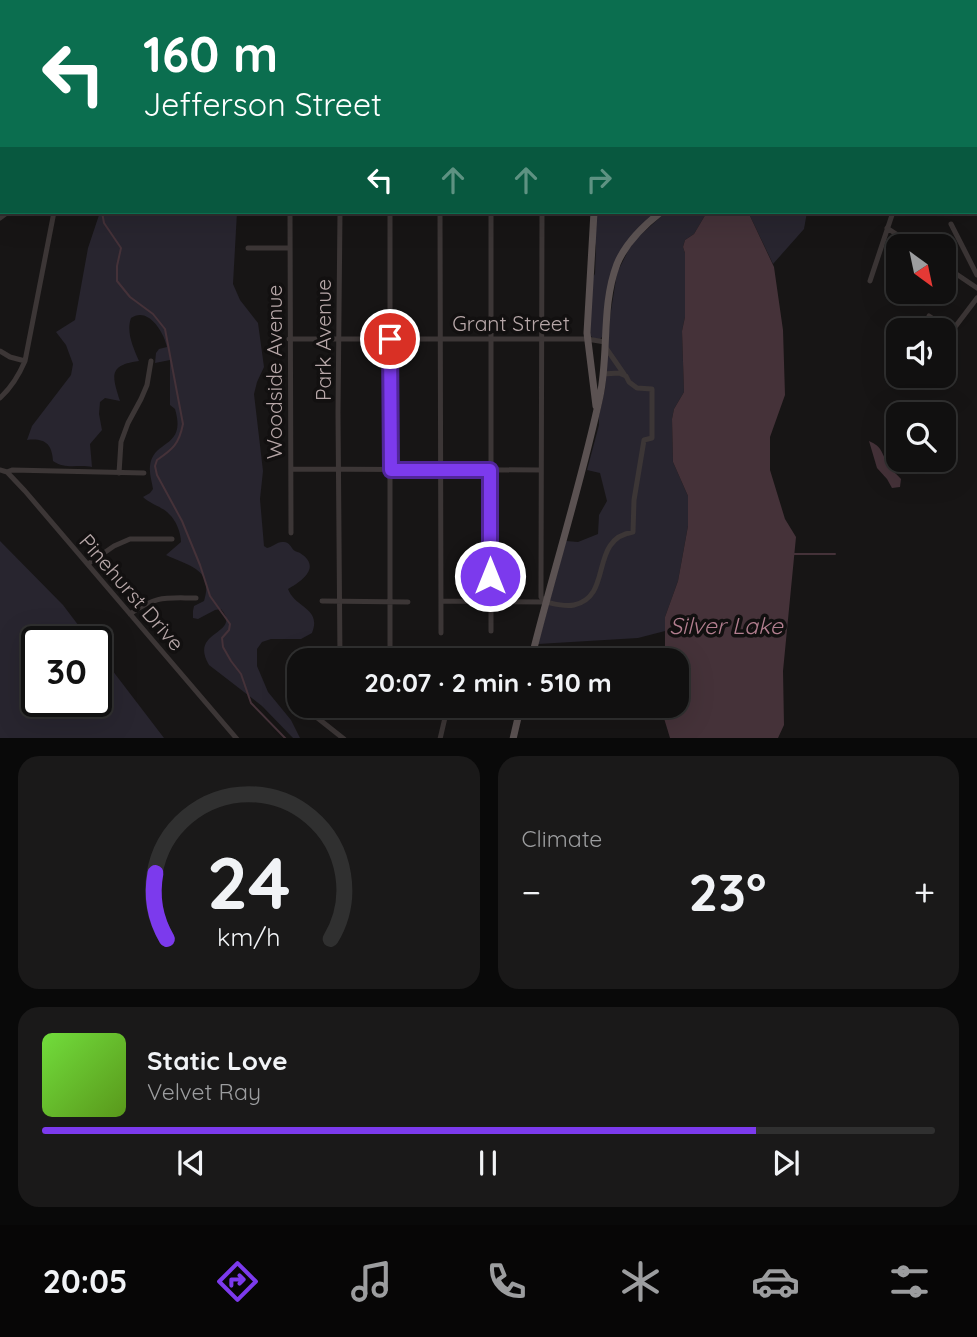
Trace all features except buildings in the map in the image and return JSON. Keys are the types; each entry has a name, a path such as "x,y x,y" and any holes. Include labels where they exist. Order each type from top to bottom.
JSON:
{"main road":[{"path":"594,214 587,339 597,411"},
{"path":"534,648 597,411 611,286 618,262 634,238 659,214"},
{"path":"513,738 518,718"}],"street":[{"path":"0,398 15,382 25,361 54,214"},
{"name":"Woodside Avenue","path":"290,214 291,533"},
{"name":"Park Avenue","path":"340,214 340,648"},
{"path":"390,214 390,648"},
{"path":"440,214 441,633"},
{"path":"491,214 491,631"},
{"path":"542,214 541,597 546,602"},
{"path":"870,281 892,214"},
{"path":"951,224 977,275"},
{"path":"887,228 896,234"},
{"path":"248,248 290,248"},
{"path":"956,274 977,288"},
{"path":"929,316 953,331 977,298"},
{"name":"Grant Street","path":"289,339 587,339 605,344"},
{"path":"441,601 546,602 573,605 591,595 596,587 610,544 617,537 633,532 634,500 644,440 652,438 652,389 636,388 629,382 605,344"},
{"path":"0,351 10,358 25,361"},
{"path":"119,473 121,442 147,386 151,361"},
{"path":"603,374 615,372 626,376"},
{"path":"291,469 541,470"},
{"path":"4,471 144,473"},
{"name":"Pinehurst Drive","path":"4,471 88,564 237,738"},
{"path":"88,564 114,546 130,539 172,539"},
{"path":"130,614 144,604 161,598 196,598"},
{"path":"322,601 408,602"},
{"path":"318,718 344,738"},
{"path":"440,738 445,718"}],"shaded area":[{"path":"99,214 237,214 233,284 240,300 258,323 264,367 254,394 263,471 260,499 264,546 267,548 287,542 306,558 310,568 308,573 288,589 311,613 314,625 312,633 301,639 271,639 262,642 257,649 257,666 268,692 291,720 300,738 293,738 262,706 209,665 204,654 205,645 225,624 226,617 221,609 198,619 193,618 194,606 204,601 206,582 197,570 166,555 181,542 178,527 166,512 143,497 153,489 150,469 152,457 177,431 175,409 170,405 170,360 155,363 159,349 167,347 154,322 143,315 131,318 130,334 139,361 122,365 115,373 115,385 120,401 105,398 100,402 102,430 90,444 92,467 58,464 53,461 51,450 46,443 27,440 32,426 71,375 73,364 66,345 56,332 75,320 88,248"},
{"path":"596,214 655,214 618,258 603,336 600,339 590,335"},
{"path":"664,214 706,214 694,234 685,240 683,247 684,392 674,409 672,419 673,462 688,496 688,526 678,581 665,617 665,631 638,638 538,644 566,541 578,542 598,534 599,515 607,501 600,473 587,470 605,389 610,317 617,273 635,240"},
{"path":"807,214 804,229 773,264 750,216"},
{"path":"0,541 63,605 79,626 21,626 21,717 112,717 112,670 164,738 0,738"}],"water":[{"name":"Silver Lake","path":"706,214 751,214 774,267 783,330 785,395 770,437 770,470 785,519 796,537 783,671 784,725 778,738 670,738 664,718 689,718 689,648 665,648 665,617 678,581 688,526 688,496 673,462 672,419 674,409 684,392 682,331 685,317 685,240 694,234"},
{"path":"869,441 879,448 886,461 886,472 895,472 901,479 900,487 892,488 877,468"}],"waterway":[{"path":"102,214 104,223 121,248 117,281 130,297 153,314 165,329 183,424 180,437 167,453 157,460 157,475 182,521 210,596 230,624 229,630 222,638 223,647 241,674 251,703 285,738"},
{"path":"794,554 835,554"}],"route":[{"path":"390,339 391,470 490,470 490,576"}]}
